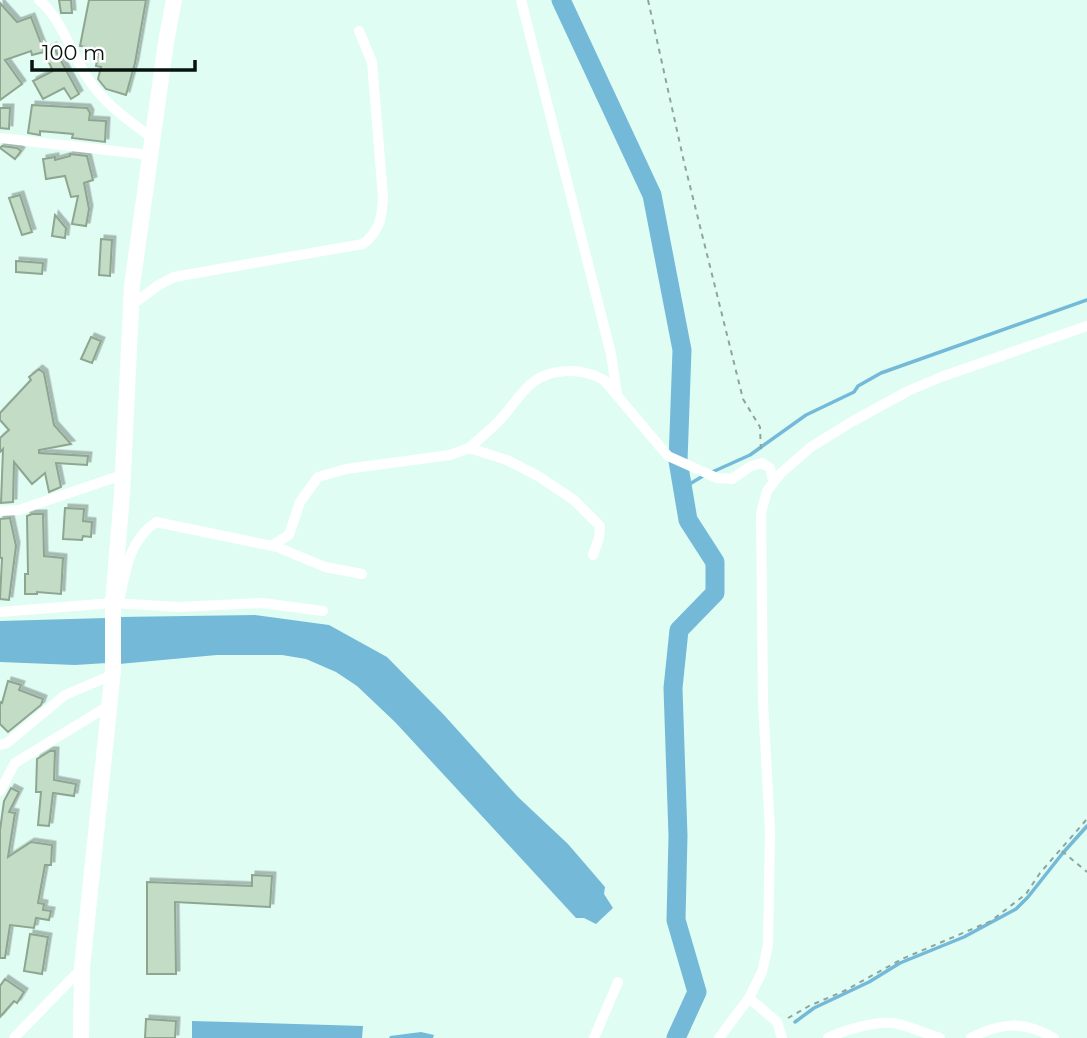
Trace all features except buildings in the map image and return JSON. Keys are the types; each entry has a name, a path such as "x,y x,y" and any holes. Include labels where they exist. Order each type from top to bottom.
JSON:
{"main road":[{"path":"81,1038 82,968 113,672 132,305 152,138 174,0"}],"street":[{"path":"40,0 57,21 80,67 104,101 152,138"},
{"path":"521,0 611,354 617,394"},
{"path":"132,305 174,277 363,243 373,236 382,218 383,197 372,62 359,31"},
{"path":"0,138 150,155"},
{"path":"719,1038 749,998 765,961 770,907 770,831 763,702 761,513 763,501 773,481 811,447 908,391 1087,326"},
{"path":"271,546 289,535 300,502 318,477 346,469 450,454 469,448 499,422 526,388 540,377 559,372 581,371 592,373 604,380 668,456 717,478 732,479 751,466 762,463 770,468 773,481"},
{"path":"469,448 507,460 538,476 574,500 600,526 593,555"},
{"path":"0,511 19,510 122,475"},
{"path":"115,606 135,542 156,522 271,546 324,567 362,574"},
{"path":"0,612 262,603 323,611"},
{"path":"15,763 4,744 65,695 113,672"},
{"path":"0,791 15,763 110,705"},
{"path":"14,1038 82,968"},
{"path":"594,1038 618,982"},
{"path":"749,998 777,1022 782,1038"},
{"path":"828,1038 860,1028 895,1023 940,1038"},
{"path":"971,1038 996,1027 1019,1025 1035,1028 1054,1038"}],"path":[{"path":"648,0 684,162 743,399 760,427 762,454"},
{"path":"777,1022 902,960 991,921 1026,894 1087,819"},
{"path":"1061,850 1087,872"}],"water":[{"path":"255,615 329,625 387,657 518,797 568,844 605,887 604,894 613,908 596,924 584,918 576,918 395,722 357,686 336,672 306,659 282,655 217,655 119,664 118,617"},
{"path":"106,618 107,663 75,665 0,662 0,621"},
{"path":"192,1021 363,1026 362,1038 192,1038"},
{"path":"421,1032 434,1035 433,1038 389,1038 390,1036"}],"waterway":[{"path":"561,0 652,195 682,350 678,461 688,520 715,562 715,593 679,630 673,688 678,836 676,920 697,992 676,1038"},
{"path":"710,473 750,455 806,415 854,392 858,386 881,373 1087,300"},
{"path":"683,488 703,476"},
{"path":"795,1022 814,1008 869,982 900,963 964,937 1016,909 1087,826"}]}
